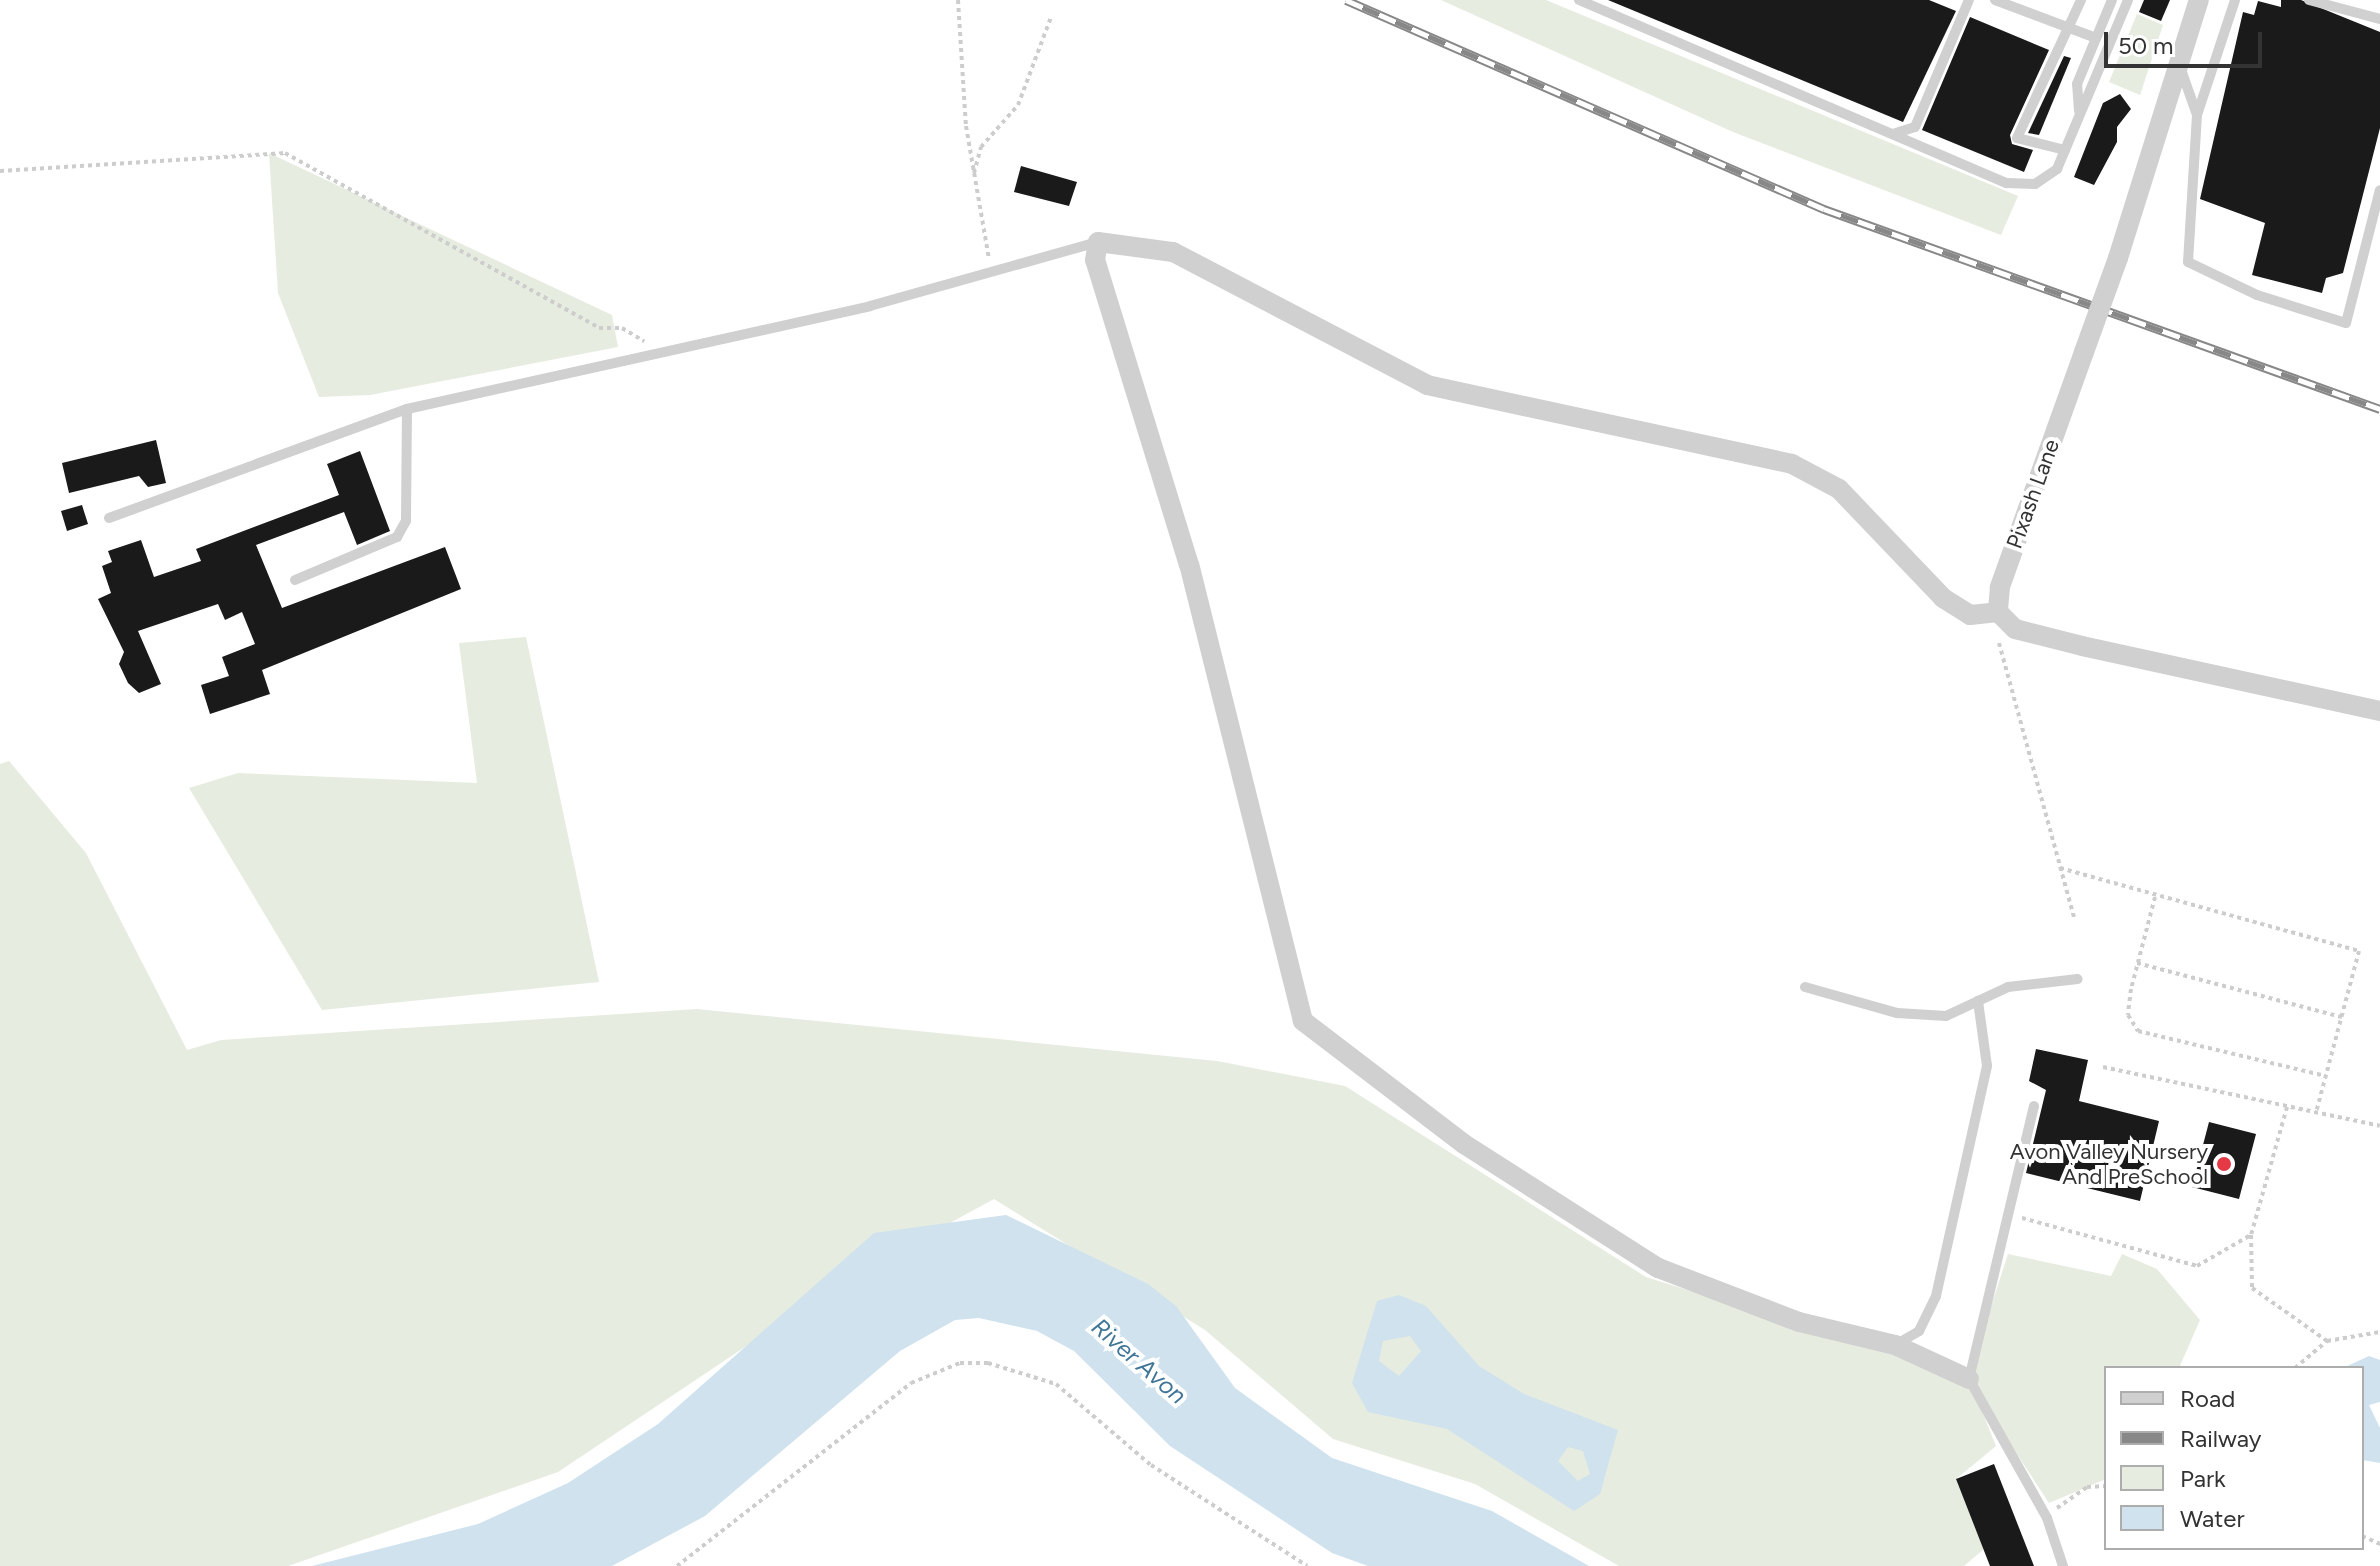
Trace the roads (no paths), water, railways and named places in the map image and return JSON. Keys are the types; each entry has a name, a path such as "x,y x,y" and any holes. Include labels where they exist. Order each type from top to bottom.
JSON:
{"street":[{"name":"Pixash Lane","path":"1998,612 2000,587 2118,258 2199,0"},
{"path":"1969,1379 1895,1345 1799,1322 1658,1268 1464,1144 1303,1021 1189,565 1095,260 1098,242 1173,252 1427,385 1792,464 1839,489 1943,598 1970,615 1998,612 2015,629 2068,643 2380,711"}],"lane":[{"path":"1579,0 2007,183 2035,184 2057,169 2128,0"},
{"path":"1892,134 1915,127 1969,0"},
{"path":"1995,0 2096,38"},
{"path":"2065,150 2017,138 2064,26 2081,0"},
{"path":"2080,114 2077,84 2112,0"},
{"path":"2197,115 2235,0"},
{"path":"2309,0 2380,19"},
{"path":"2178,62 2192,84 2197,115 2188,262 2257,295 2346,323 2380,190"},
{"path":"109,518 407,409 658,350 870,306 992,269 1098,242"},
{"path":"295,580 397,537 406,521 407,409"},
{"path":"1805,987 1897,1013 1946,1016 2008,987 2078,979"},
{"path":"1895,1345 1919,1331 1936,1296 1987,1066 1978,1001"},
{"path":"2034,1106 1969,1379 2047,1518 2063,1566"}],"water":[{"name":"River Avon","path":"1006,1215 1148,1284 1176,1306 1235,1388 1332,1458 1492,1511 1589,1566 1368,1566 1332,1553 1170,1446 1074,1351 1037,1331 979,1318 955,1320 900,1351 705,1516 612,1566 312,1566 478,1524 568,1483 658,1424 874,1233"},
{"path":"1399,1295 1426,1306 1479,1366 1524,1394 1618,1430 1600,1494 1574,1511 1447,1429 1368,1412 1352,1383 1377,1301","holes":["1410,1336 1421,1351 1399,1376 1379,1361 1383,1341","1568,1447 1583,1451 1590,1474 1578,1481 1558,1461"]},
{"path":"2369,1356 2380,1360 2380,1402 2369,1405 2380,1428 2380,1463 2364,1460 2364,1366 2347,1366"}],"railway":[{"path":"1346,0 1824,209 2380,409"}],"place":[{"name":"Avon Valley Nursery And PreSchool","path":"2224,1164"}]}
